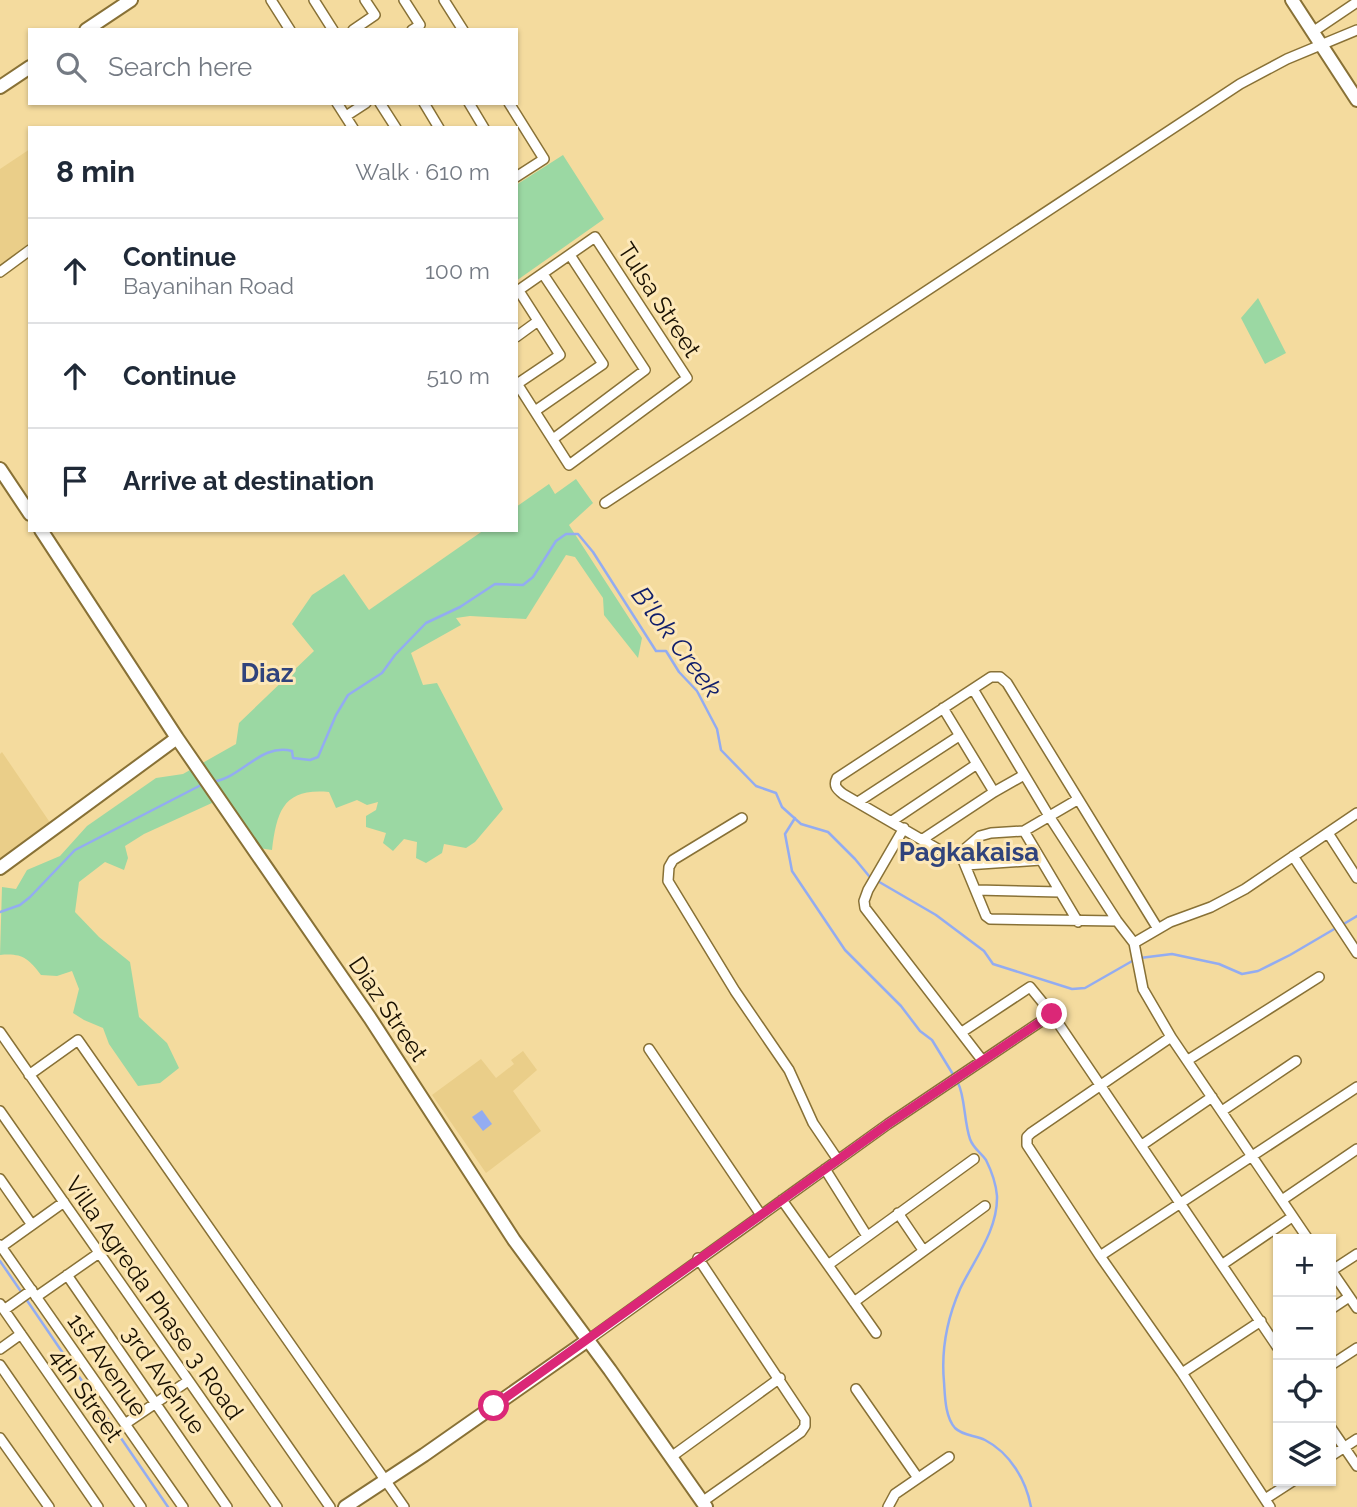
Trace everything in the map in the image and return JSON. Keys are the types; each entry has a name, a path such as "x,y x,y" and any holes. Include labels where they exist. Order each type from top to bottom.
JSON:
{"main road":[{"path":"89,28 131,0"},
{"path":"1292,0 1357,100"},
{"path":"0,87 28,68"},
{"path":"0,468 28,511"},
{"name":"Diaz Street","path":"41,532 177,738 370,1018 514,1240 704,1504"},
{"path":"0,868 177,738"},
{"path":"345,1507 588,1340"}],"street":[{"path":"271,0 289,28"},
{"path":"314,0 332,28"},
{"path":"356,28 374,15 365,0"},
{"path":"404,0 420,24 415,28"},
{"path":"444,0 462,28"},
{"path":"1314,32 1357,2"},
{"path":"604,503 1240,84 1287,59 1357,30"},
{"path":"338,105 352,126"},
{"path":"346,116 363,105"},
{"path":"381,105 395,126"},
{"path":"425,105 438,126"},
{"path":"470,105 483,126"},
{"path":"510,105 544,159 518,176"},
{"name":"Tulsa Street","path":"518,290 595,237 687,378 569,465 553,439"},
{"path":"0,272 28,251"},
{"path":"518,385 553,439 645,370 569,255"},
{"path":"535,411 603,364 543,274"},
{"path":"518,292 560,355 518,382"},
{"path":"518,336 538,321"},
{"path":"1077,800 1024,831 980,836 960,853 944,854 836,788 837,778 943,708 991,677 1004,679 1158,929"},
{"path":"973,689 1049,816 1134,943 1143,989 1171,1037 1304,1234"},
{"path":"943,708 994,792"},
{"path":"858,802 959,736"},
{"path":"892,821 977,764"},
{"path":"923,839 1024,775"},
{"path":"1134,943 1158,929 1229,899 1357,813"},
{"path":"742,818 673,860 669,867 668,881 735,991 789,1070 813,1123 838,1160"},
{"path":"904,828 874,879 864,904 867,913 982,1060"},
{"path":"1024,831 1078,922"},
{"path":"1328,833 1357,878"},
{"path":"960,853 986,916 993,920 1117,921"},
{"path":"1293,856 1357,953"},
{"path":"967,865 1041,860"},
{"path":"976,890 1060,892"},
{"path":"1188,1060 1319,977"},
{"path":"962,1032 1030,986 1052,1014 1273,1338"},
{"path":"588,1340 698,1258 1052,1014"},
{"path":"0,1032 330,1507"},
{"path":"1171,1037 1031,1133 1026,1141 1028,1149 1182,1373 1267,1503 1287,1486"},
{"path":"29,1075 78,1040 404,1507"},
{"path":"649,1049 761,1215"},
{"path":"1222,1111 1296,1061"},
{"path":"1100,1256 1357,1087"},
{"path":"1142,1145 1212,1097"},
{"name":"Villa Agreda Phase 3 Road","path":"0,1111 277,1507"},
{"path":"1282,1200 1357,1149"},
{"path":"828,1265 974,1159"},
{"path":"825,1169 867,1236"},
{"path":"0,1179 32,1225"},
{"path":"782,1200 876,1333"},
{"path":"1,1246 64,1202"},
{"path":"854,1302 985,1206"},
{"path":"898,1213 923,1250"},
{"path":"1223,1264 1292,1217"},
{"name":"1st Avenue","path":"1,1246 29,1295 183,1507"},
{"path":"2,1307 67,1276 99,1253"},
{"path":"1336,1268 1357,1254"},
{"path":"698,1258 805,1419 801,1432 704,1504"},
{"name":"3rd Avenue","path":"67,1276 227,1507"},
{"path":"1336,1278 1357,1308"},
{"path":"1336,1306 1349,1297"},
{"name":"4th Street","path":"2,1307 141,1507"},
{"path":"1182,1373 1261,1321"},
{"path":"0,1349 21,1334"},
{"path":"1336,1362 1357,1348"},
{"path":"0,1366 98,1507"},
{"path":"671,1457 780,1378"},
{"name":"4th Street","path":"125,1424 188,1381"},
{"path":"856,1389 918,1478"},
{"path":"1336,1436 1357,1466"},
{"path":"0,1438 48,1507"},
{"path":"1336,1453 1357,1439"},
{"path":"888,1507 892,1497 949,1457"}],"shaded area":[{"path":"28,150 28,246 0,264 0,169"},
{"path":"2,752 51,824 0,862 0,754"},
{"path":"523,1051 537,1070 513,1091 541,1131 486,1173 432,1095 481,1059 496,1078 514,1064 511,1060"}],"green space":[{"path":"563,155 604,219 518,280 518,184"},
{"path":"1258,298 1286,353 1265,364 1241,318"},
{"path":"576,479 593,503 569,525 642,638 638,658 604,615 603,598 575,557 566,555 526,619 470,616 456,618 461,625 411,653 423,685 437,683 503,809 475,842 466,848 444,844 442,853 426,863 416,858 417,842 404,839 393,851 383,843 386,833 366,827 366,816 376,810 378,802 367,805 357,800 336,808 329,792 314,792 302,794 286,804 280,813 272,850 259,848 225,797 144,834 125,846 128,858 124,870 105,862 79,882 75,912 99,937 130,962 139,1017 167,1043 179,1068 160,1083 138,1086 109,1044 103,1028 73,1013 79,989 72,971 57,976 41,975 24,958 0,955 2,887 16,889 27,870 60,856 87,826 156,778 183,774 236,744 239,723 314,651 292,624 312,595 344,574 369,610 481,532 518,532 518,506 549,484 555,494"}],"water":[{"path":"482,1110 492,1124 483,1131 472,1117"}],"waterway":[{"name":"B'lok Creek","path":"211,782 232,775 270,752 292,751 293,758 310,760 318,757 348,695 382,673 395,655 426,623 460,607 495,584 523,585 533,577 556,541 566,534 578,534 593,552 656,651 666,651 679,672 697,691 717,729 721,750 756,786 776,793 782,807 801,824 828,832 869,876 936,915 984,951 993,964 1072,989 1085,988 1134,960"},
{"name":"B'lok Creek","path":"0,912 20,905 30,897 75,850 205,783"},
{"path":"795,818 785,834 792,871 845,950 901,1006 920,1031 932,1040 954,1076"},
{"name":"B'lok Creek","path":"1342,925 1357,916"},
{"name":"B'lok Creek","path":"1140,958 1172,954 1219,964 1242,974 1258,971 1336,928"},
{"path":"958,1083 970,1139 988,1164 997,1196 994,1221 960,1289 948,1323 943,1358 946,1406 955,1428 985,1440 1002,1452 1016,1468 1031,1507"},
{"path":"0,1261 22,1293"},
{"path":"26,1299 168,1507"}],"district":[{"name":"Diaz","path":"267,673"},
{"name":"Pagkakaisa","path":"969,852"}],"route":[{"path":"494,1406 888,1124 1052,1014"}]}
